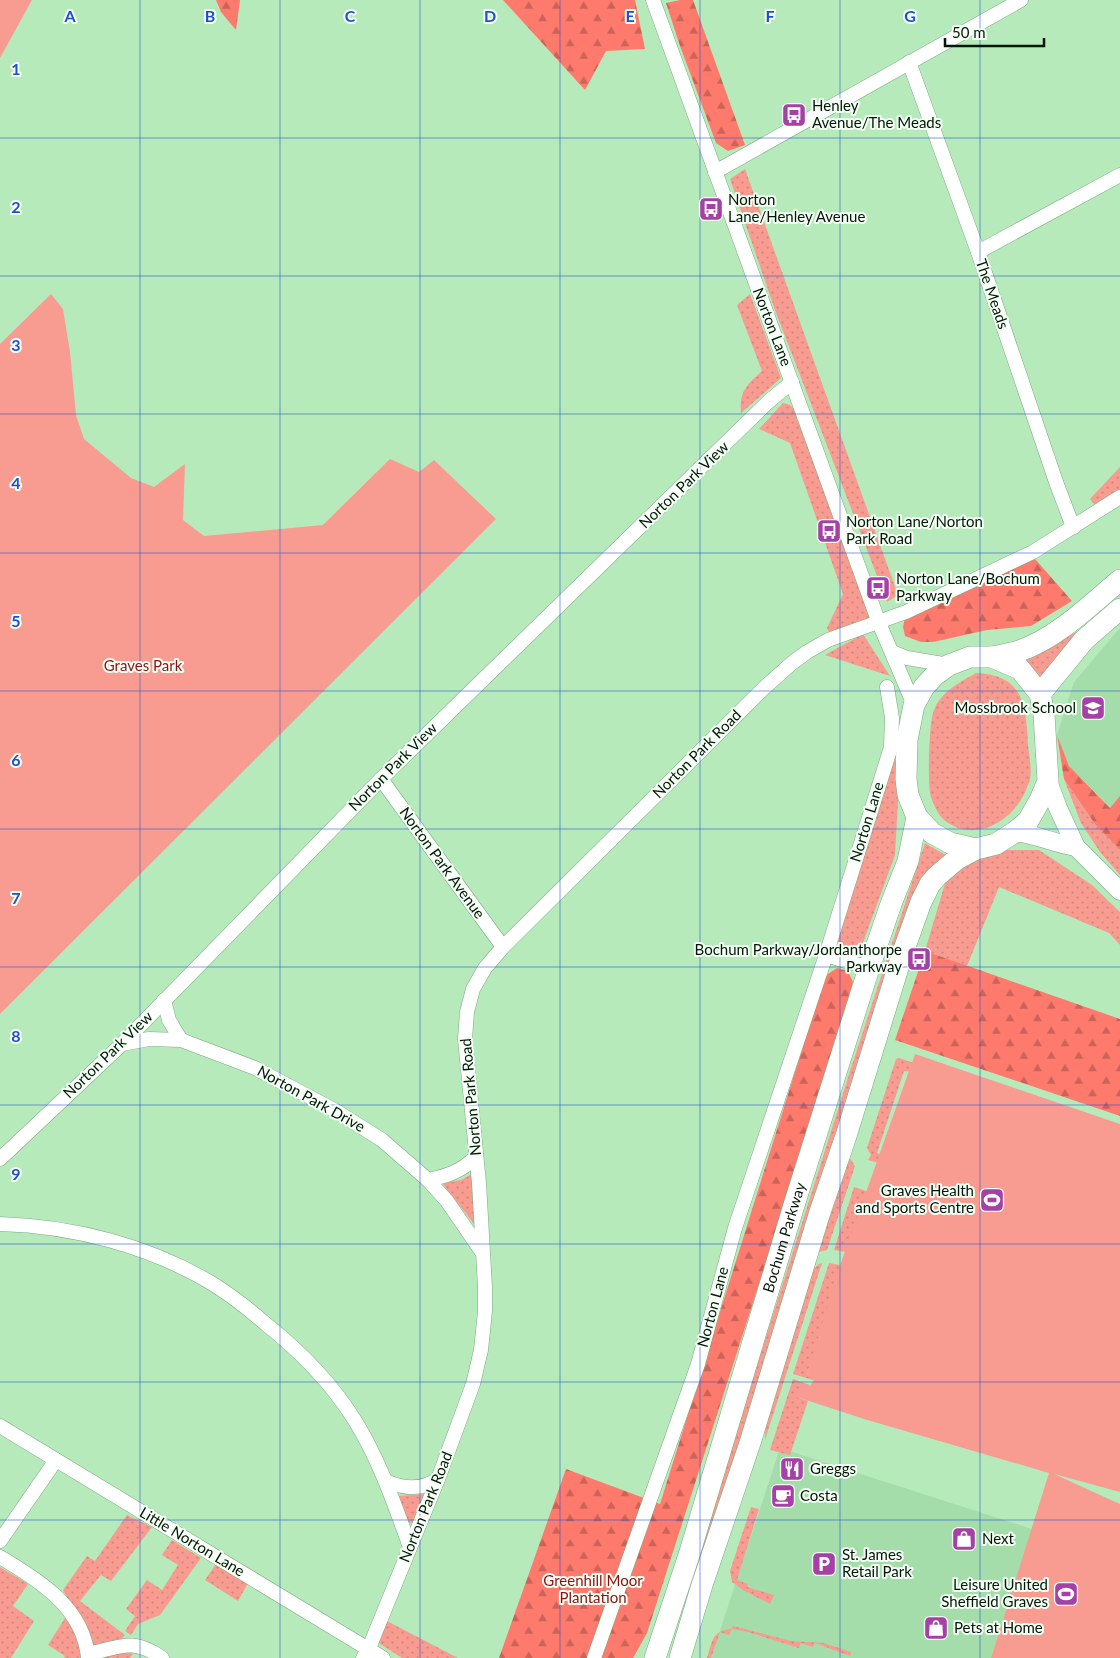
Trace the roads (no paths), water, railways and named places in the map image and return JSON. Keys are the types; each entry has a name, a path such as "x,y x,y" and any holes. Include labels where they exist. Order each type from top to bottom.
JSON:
{"highway":[{"path":"992,657 1020,669 1040,694 1044,714 1048,781 1028,820 1015,832 996,844 976,848 950,843 932,833 917,817 908,795 906,779 907,740 914,705 924,687 935,675 949,665 970,657 992,657 1020,650 1042,640 1067,623 1120,580"},
{"path":"1040,694 1084,640 1120,609"},
{"name":"Bochum Parkway","path":"655,1658 690,1552 791,1214 869,968 908,861 917,817"},
{"name":"Bochum Parkway","path":"680,1658 702,1585 750,1443 819,1215 846,1136 902,955 921,902 930,884 937,876 957,859 976,848"}],"main road":[{"path":"1048,781 1076,847 1120,891"},
{"path":"1015,832 1027,833 1060,844 1076,847"}],"street":[{"name":"Norton Lane","path":"653,0 879,623 914,705"},
{"path":"715,172 1021,0"},
{"name":"The Meads","path":"909,62 978,252 1056,482 1074,527"},
{"path":"978,252 1120,175"},
{"name":"Norton Park View","path":"0,1159 122,1044 381,779 768,402 792,382"},
{"name":"Norton Park Road","path":"366,1653 438,1479 474,1384 481,1350 486,1310 476,1156 464,1039 467,1012 478,978 503,947 757,695 792,663 828,640 906,612 1033,552 1120,497"},
{"path":"892,652 907,658 949,665"},
{"name":"Norton Lane","path":"594,1658 698,1364 735,1228 826,954 891,747 892,718 887,687"},
{"name":"Norton Park Avenue","path":"381,779 503,947"},
{"path":"826,954 869,968"},
{"path":"164,1000 169,1020 181,1040"},
{"name":"Norton Park Drive","path":"122,1044 149,1039 181,1040 255,1068 336,1111 382,1140 428,1180 446,1200 482,1253"},
{"path":"428,1180 454,1173 466,1166 476,1156"},
{"path":"2,1222 64,1230 125,1245 166,1260 212,1284 240,1302 307,1360 333,1390 354,1419 386,1481 410,1547"},
{"name":"Little Norton Lane","path":"0,1426 366,1653 383,1658"},
{"path":"0,1541 56,1460"},
{"path":"386,1481 412,1488 427,1485 438,1479"},
{"path":"0,1557 58,1597 71,1612 81,1632 88,1656 129,1644 138,1645 150,1650 162,1658"}],"place":[{"name":"Henley Avenue/The Meads","path":"794,115"},
{"name":"Norton Lane/Henley Avenue","path":"711,209"},
{"name":"Norton Lane/Norton Park Road","path":"829,531"},
{"name":"Norton Lane/Bochum Parkway","path":"878,588"},
{"name":"Mossbrook School","path":"1093,708"},
{"name":"Bochum Parkway/Jordanthorpe Parkway","path":"919,959"},
{"name":"Graves Health and Sports Centre","path":"992,1200"},
{"name":"Greggs","path":"792,1469"},
{"name":"Costa","path":"783,1496"},
{"name":"Next","path":"964,1539"},
{"name":"St. James Retail Park","path":"824,1564"},
{"name":"Leisure United Sheffield Graves","path":"1066,1594"},
{"name":"Pets at Home","path":"936,1628"}],"park label":[{"name":"Graves Park","path":"143,666"},
{"name":"Greenhill Moor Plantation","path":"593,1590"}]}
